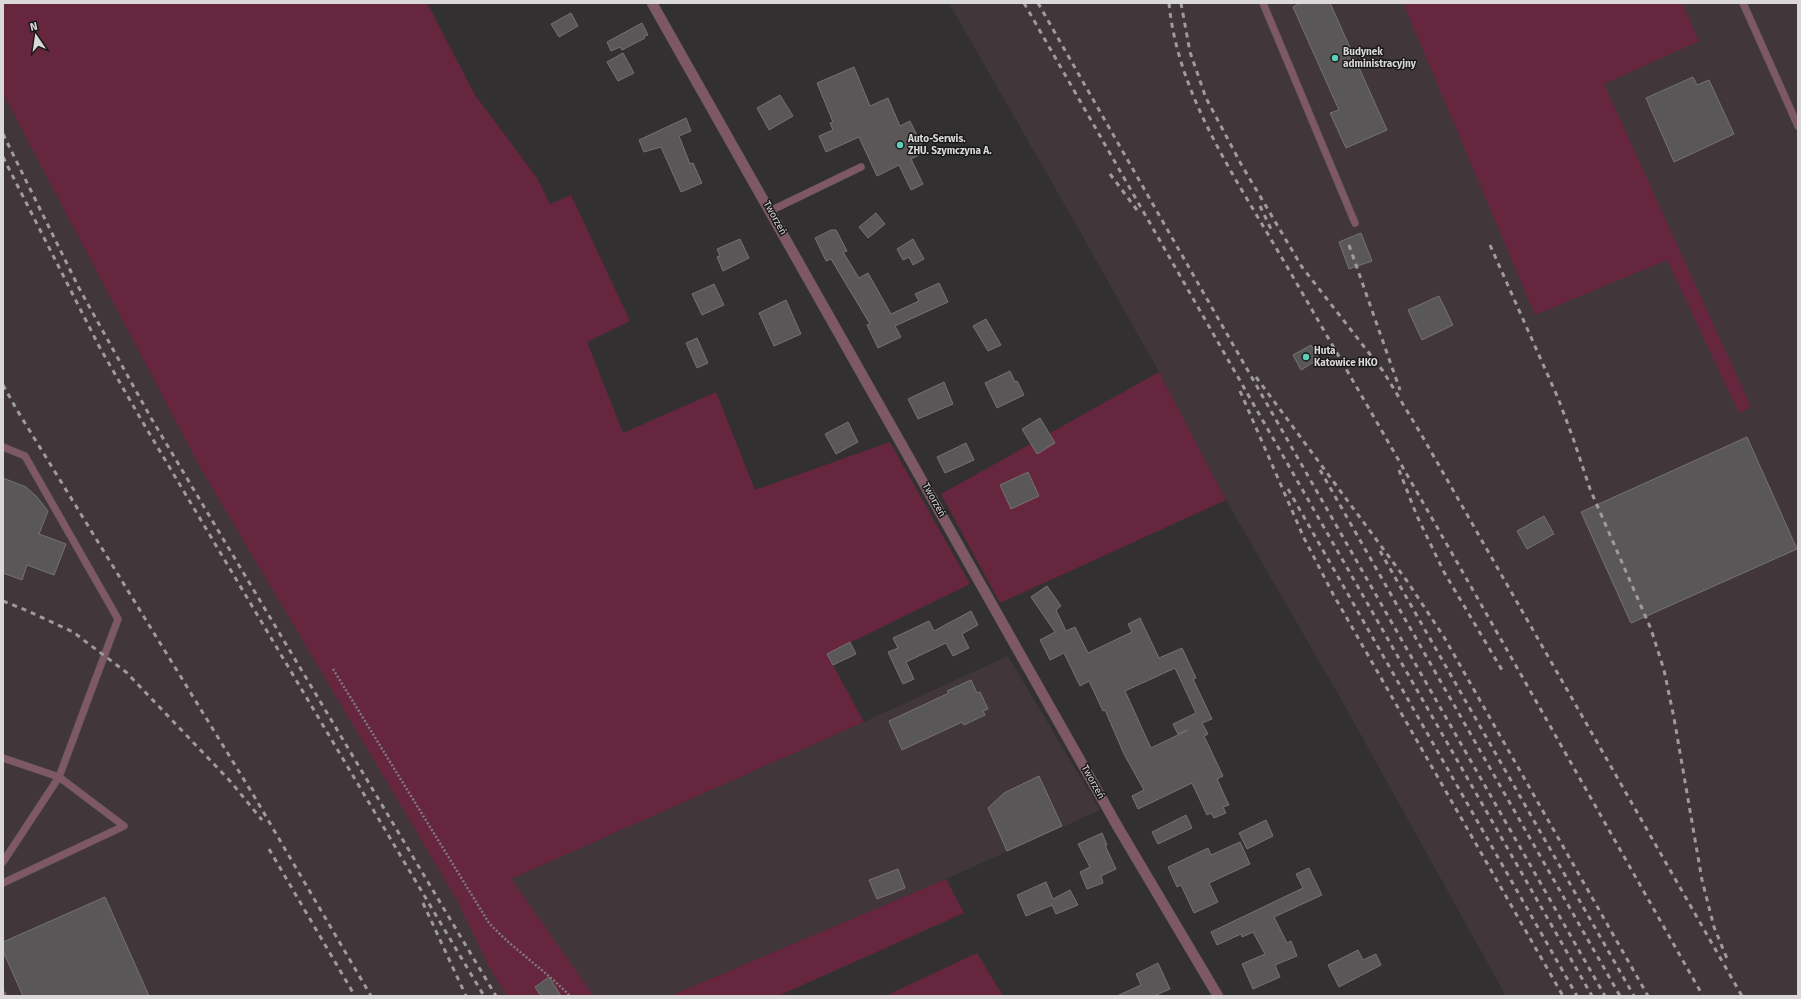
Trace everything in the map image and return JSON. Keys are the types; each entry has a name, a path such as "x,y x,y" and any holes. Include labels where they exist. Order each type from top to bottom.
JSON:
{"street":[{"name":"Tworzeń","path":"652,3 1115,822 1218,996"}],"lane":[{"path":"1263,3 1355,224"},
{"path":"1743,3 1798,126"},
{"path":"770,211 861,167"},
{"path":"3,447 25,456 118,619 59,777 3,862"},
{"path":"3,758 59,777 124,826 3,883"}],"path":[{"path":"333,669 489,923 507,942 555,980 570,996"}],"shaded area":[{"path":"3,3 427,3 475,95 537,178 550,204 571,195 630,321 587,342 623,433 716,392 755,490 890,442 970,584 827,654 864,722 511,879 594,996 507,996 486,961 457,900 202,471 3,94"},
{"path":"949,3 1798,3 1798,996 1506,996 1341,699 1226,500 1159,372"},
{"path":"1403,3 1682,3 1699,41 1604,84 1751,407 1739,413 1667,260 1535,315"},
{"path":"3,94 202,471 511,879 864,722 1008,656 1100,810 946,879 670,996 3,996"},
{"path":"1159,372 1226,500 1000,603 941,494"},
{"path":"946,879 964,913 778,996 670,996"},
{"path":"977,953 1003,996 885,996"}],"building":[{"name":"Budynek administracyjny","path":"1300,3 1330,3 1387,130 1346,148 1330,113 1339,110 1293,7"},
{"path":"571,13 578,26 559,37 551,24"},
{"path":"642,23 648,35 644,36 645,38 622,50 620,47 611,51 607,42"},
{"path":"623,53 634,73 618,81 607,62"},
{"path":"854,67 870,106 888,98 900,126 910,121 925,152 911,159 923,184 911,190 899,165 877,176 859,137 826,152 819,136 833,130 830,123 833,122 817,83"},
{"path":"1693,77 1697,85 1709,80 1734,134 1674,162 1646,98"},
{"path":"780,95 793,116 769,130 757,108"},
{"path":"686,118 691,131 679,136 690,164 693,163 702,183 681,192 661,147 644,152 639,140"},
{"path":"876,213 885,224 868,238 859,227"},
{"path":"831,230 836,230 847,251 843,252 859,278 868,273 891,314 919,301 915,294 939,283 948,302 895,326 901,337 878,348 867,325 870,324 831,259 826,261 815,238"},
{"path":"1361,233 1372,261 1349,269 1339,242"},
{"path":"740,239 749,258 723,271 717,257 720,256 717,249"},
{"path":"913,239 924,259 913,265 909,257 903,260 897,249"},
{"path":"714,284 724,305 702,315 692,294"},
{"path":"1439,296 1453,325 1422,340 1408,310"},
{"path":"786,300 801,334 774,346 759,313"},
{"path":"986,319 1001,345 988,351 973,326"},
{"path":"697,338 708,363 697,368 686,343"},
{"name":"Huta Katowice HKO","path":"1311,345 1319,359 1301,370 1293,355"},
{"path":"1010,371 1015,382 1017,381 1024,395 997,408 985,383"},
{"path":"944,382 953,404 918,419 908,399"},
{"path":"1040,418 1055,443 1037,454 1022,429"},
{"path":"848,422 858,442 836,454 825,434"},
{"path":"1747,437 1797,549 1631,623 1581,512"},
{"path":"966,443 974,460 945,473 937,457"},
{"path":"1028,472 1039,496 1011,509 1000,485"},
{"path":"3,478 26,487 37,497 48,511 39,534 66,544 54,575 27,565 22,580 3,573"},
{"path":"1544,516 1554,534 1527,549 1517,531"},
{"path":"1047,586 1061,606 1056,610 1066,631 1075,627 1088,653 1132,632 1128,624 1140,618 1159,658 1182,648 1196,678 1193,679 1212,719 1202,723 1208,734 1204,736 1223,776 1217,779 1229,805 1223,807 1226,813 1214,818 1211,813 1207,815 1192,783 1138,809 1132,796 1144,790 1124,754 1105,710 1103,711 1089,681 1080,686 1064,653 1050,660 1040,640 1055,632 1031,597","holes":["1175,668 1196,713 1173,724 1178,734 1188,730 1151,748 1125,691"]},
{"path":"971,611 978,625 962,634 969,648 953,656 946,643 906,662 914,679 903,684 888,652 898,648 893,638 929,621 934,631"},
{"path":"850,642 856,654 833,665 827,654"},
{"path":"971,680 977,693 980,692 988,709 983,711 985,715 964,725 962,722 902,750 889,721 949,693 947,691"},
{"path":"1039,776 1062,826 1007,851 988,808 1004,793"},
{"path":"1186,815 1192,828 1158,844 1152,832"},
{"path":"1266,820 1273,836 1247,849 1239,833"},
{"path":"1102,833 1107,845 1105,845 1116,869 1101,876 1103,883 1087,889 1080,872 1090,867 1078,844"},
{"path":"1240,842 1250,864 1209,883 1218,902 1194,913 1181,885 1177,887 1168,867 1208,848 1211,855"},
{"path":"1309,868 1322,895 1274,917 1287,943 1291,941 1297,956 1275,965 1280,977 1253,989 1242,964 1265,954 1253,932 1242,937 1241,934 1217,945 1211,932 1303,888 1296,874"},
{"path":"898,869 905,888 877,899 869,880"},
{"path":"1046,882 1053,899 1070,890 1078,905 1056,914 1052,905 1026,916 1017,895"},
{"path":"105,897 149,996 23,996 3,951 3,942"},
{"path":"1358,950 1363,960 1376,954 1381,965 1339,987 1328,965"},
{"path":"1158,963 1170,989 1154,996 1117,996 1141,985 1136,974"},
{"path":"549,977 561,996 541,996 535,987"}],"railway":[{"path":"1024,3 1592,996"},
{"path":"1038,3 1605,996"},
{"path":"1169,3 1174,35 1182,66 1207,127 1703,996"},
{"path":"1181,3 1190,52 1206,98 1241,164 1302,267 1383,371 1421,434 1742,996"},
{"path":"3,134 79,288 151,418 496,996"},
{"path":"3,157 100,348 484,996"},
{"path":"1110,174 1140,214"},
{"path":"1260,206 1272,231"},
{"path":"1349,245 1400,390"},
{"path":"1490,245 1558,398 1590,489 1651,629 1664,670 1674,718 1702,880 1714,927 1728,961"},
{"path":"1256,377 1407,581 1444,637 1648,996"},
{"path":"3,385 254,796 371,996"},
{"path":"1240,391 1304,538 1333,594 1563,996"},
{"path":"1320,470 1620,996"},
{"path":"1399,470 1417,516 1444,572 1502,670"},
{"path":"1288,489 1577,996"},
{"path":"1380,551 1634,996"},
{"path":"3,601 73,632 126,672 231,782 262,820"},
{"path":"269,849 355,996"},
{"path":"423,903 466,996"}],"place":[{"name":"Budynek administracyjny","path":"1335,58"},
{"name":"Auto-Serwis. ZHU. Szymczyna A.","path":"900,145"},
{"name":"Huta Katowice HKO","path":"1306,357"}]}
